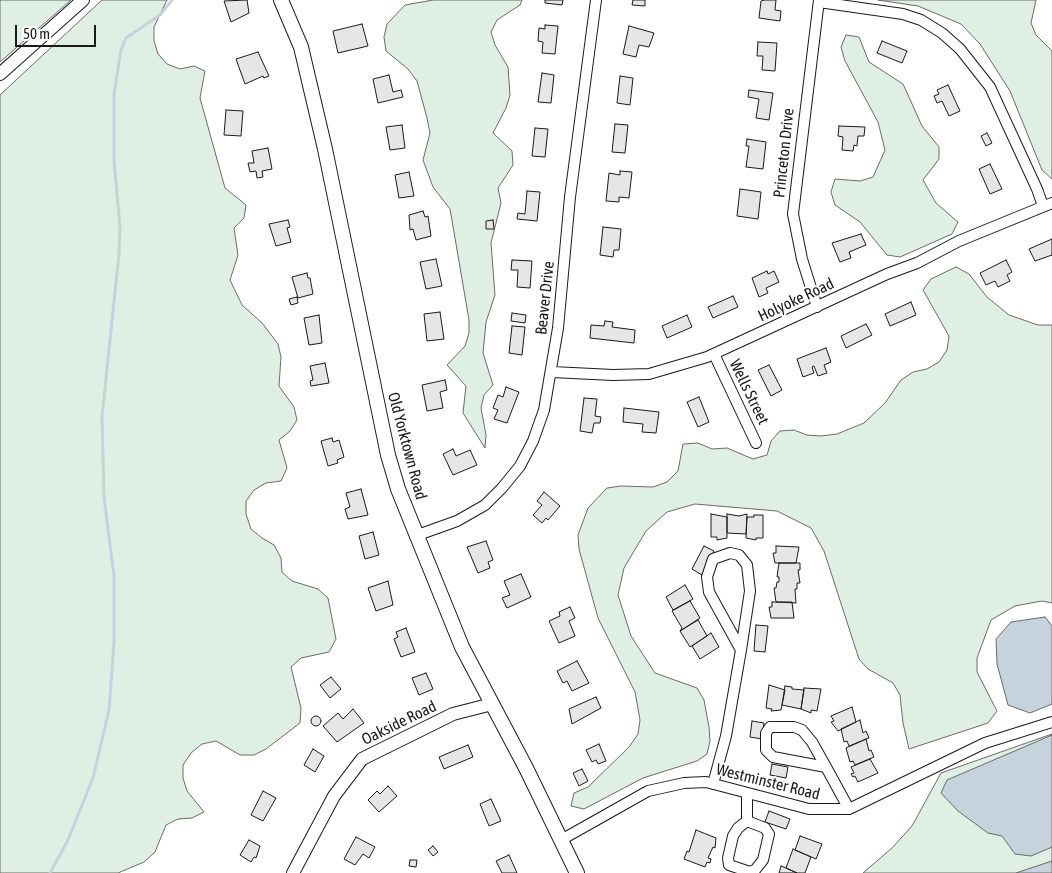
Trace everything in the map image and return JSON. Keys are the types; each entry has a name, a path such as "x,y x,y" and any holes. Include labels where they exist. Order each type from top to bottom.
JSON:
{"main road":[{"name":"Old Yorktown Road","path":"281,0 301,47 325,149 388,455 415,536 462,647 526,768 577,873"}],"street":[{"path":"0,74 83,0"},
{"name":"Beaver Drive","path":"415,536 457,521 486,505 520,466 533,441 544,410 558,328 571,187 596,0"},
{"path":"819,1 903,14 928,24 960,49 990,87 1048,205"},
{"name":"Princeton Drive","path":"817,307 802,258 793,214 819,1"},
{"name":"Holyoke Road","path":"552,372 613,375 649,374 714,354 916,263 959,240 1048,205"},
{"name":"Wells Street","path":"714,354 756,443"},
{"path":"713,784 726,736 741,650 750,591 750,576 744,561 739,555 730,553 713,559 706,577 709,592 741,650"},
{"name":"Oakside Road","path":"293,873 334,796 362,759 453,714 492,704"},
{"name":"Westminster Road","path":"561,840 648,791 684,783 713,784 809,809 849,810 984,743 1052,722"},
{"path":"826,767 773,757 766,750 766,734 770,727 794,727 802,730 812,742 826,767 849,810"},
{"path":"747,793 747,821"},
{"path":"747,821 765,828 769,834 763,860 755,870 750,872 730,865 728,858 733,836 738,828 747,821"}],"green space":[{"path":"0,0 71,0 0,62"},
{"path":"102,0 167,0 154,27 154,41 158,54 167,64 180,69 194,66 205,71 200,98 225,188 246,205 244,218 234,228 238,255 230,280 242,305 262,323 278,344 281,357 279,386 294,407 297,420 290,431 279,440 287,468 281,481 266,483 254,490 246,501 246,514 251,529 274,545 281,558 282,572 292,581 318,589 328,598 336,639 329,652 301,658 291,667 301,708 300,723 266,749 254,755 240,755 216,741 202,744 191,753 183,765 183,778 187,791 204,812 192,818 178,819 166,825 155,852 144,862 118,873 0,873 0,95"},
{"path":"433,0 522,0 520,5 497,20 491,32 495,45 508,67 510,95 506,108 493,133 512,151 513,165 498,188 501,203 491,243 495,295 486,322 483,353 493,385 484,395 481,408 486,435 485,448 463,413 466,386 447,365 465,346 469,333 469,320 450,209 433,187 423,160 430,133 417,81 408,69 386,51 384,37 387,24 405,5"},
{"path":"878,0 1036,0 1031,23 1036,35 1052,51 1052,179 1042,170 1010,91 980,44 961,24 918,6"},
{"path":"846,35 859,37 869,62 903,84 922,126 939,147 939,159 923,180 936,203 958,222 952,234 900,257 887,255 860,222 835,205 831,192 835,179 860,181 873,177 885,150 878,122 845,61 841,47"},
{"path":"956,267 969,274 987,297 1009,315 1038,325 1052,325 1052,603 1042,601 1015,606 991,620 977,658 977,672 997,711 988,723 909,749 903,723 900,695 893,683 868,669 859,659 824,551 811,528 777,511 695,504 667,512 646,531 624,568 618,595 631,636 655,673 697,688 704,700 710,741 707,754 697,761 643,778 584,809 571,806 574,793 588,787 629,747 638,734 640,720 635,692 598,618 579,549 578,535 588,508 607,488 621,486 653,487 667,482 678,471 683,444 698,443 712,449 727,448 753,459 767,455 771,441 780,431 794,430 807,435 821,436 837,434 864,423 885,403 901,380 913,372 927,369 939,362 947,350 949,336 923,290 931,279"},
{"path":"1052,734 1052,873 863,873 892,848 912,826 941,773"}],"shaded area":[{"path":"1045,617 1052,626 1052,704 1030,713 1008,705 997,664 996,639 1011,622"},
{"path":"1052,735 1052,847 1031,856 1015,854 1002,836 988,833 958,811 941,793 947,780"},
{"path":"1052,861 1052,873 1016,873"}],"building":[{"path":"247,0 249,13 231,22 224,1"},
{"path":"545,0 563,0 562,5 545,3"},
{"path":"633,0 645,0 645,6 632,5"},
{"path":"776,0 775,10 781,11 780,21 759,18 761,1"},
{"path":"362,24 368,46 338,53 333,31"},
{"path":"545,25 558,26 555,54 542,53 543,42 538,41 539,28 545,29"},
{"path":"629,26 654,33 649,47 639,45 636,57 623,54"},
{"path":"882,41 907,51 902,63 877,53"},
{"path":"758,42 777,43 775,71 762,70 763,56 757,56"},
{"path":"258,52 269,76 264,78 263,76 245,84 236,59"},
{"path":"542,73 554,75 551,103 538,102"},
{"path":"389,75 393,92 401,90 403,97 378,103 373,79"},
{"path":"620,76 633,78 630,105 617,103"},
{"path":"948,85 960,111 949,116 942,101 937,103 934,96 939,94 937,90"},
{"path":"749,90 773,93 769,120 756,118 759,99 748,97"},
{"path":"226,110 243,111 241,136 224,135"},
{"path":"615,124 628,125 625,153 612,152"},
{"path":"402,125 405,148 390,150 386,127"},
{"path":"839,126 865,127 864,136 858,136 857,146 854,145 853,151 842,150 843,137 838,136"},
{"path":"535,128 548,129 545,157 532,156"},
{"path":"987,133 992,143 986,146 981,136"},
{"path":"747,139 766,142 763,169 746,167 749,146 746,146"},
{"path":"268,148 272,169 262,171 263,177 257,178 256,171 250,172 248,163 254,163 252,151"},
{"path":"990,164 1002,189 990,194 979,169"},
{"path":"620,171 632,172 629,198 619,197 619,202 606,201 609,173 620,175"},
{"path":"409,172 414,196 399,198 395,175"},
{"path":"740,189 761,192 758,219 737,216"},
{"path":"527,191 540,192 537,221 517,219 518,213 525,214"},
{"path":"423,211 425,217 428,216 431,236 416,240 413,229 410,230 409,215"},
{"path":"288,220 290,227 287,228 291,242 276,246 269,224"},
{"path":"493,220 494,229 486,229 486,221"},
{"path":"603,227 621,229 619,250 614,250 613,257 600,255"},
{"path":"861,234 866,245 849,252 851,258 840,262 832,243"},
{"path":"1052,239 1052,255 1035,261 1029,249"},
{"path":"436,259 442,286 426,289 420,262"},
{"path":"512,260 532,261 530,288 517,287 518,270 511,270"},
{"path":"1006,260 1012,272 1007,275 1010,281 998,287 995,281 986,285 980,273"},
{"path":"767,271 768,274 774,271 779,282 766,288 768,293 759,297 752,278"},
{"path":"307,273 308,278 310,278 313,294 298,298 292,277"},
{"path":"733,296 738,307 713,318 708,307"},
{"path":"297,297 298,303 291,305 289,299"},
{"path":"911,302 916,315 890,326 885,314"},
{"path":"440,312 444,339 427,341 424,314"},
{"path":"512,313 526,315 525,323 511,321"},
{"path":"319,315 322,343 309,345 304,318"},
{"path":"687,315 692,327 667,338 662,326"},
{"path":"605,321 613,322 612,327 635,330 634,343 590,338 591,325 604,326"},
{"path":"866,324 872,335 846,348 841,336"},
{"path":"512,326 525,327 522,355 509,353"},
{"path":"826,348 831,362 824,365 827,373 818,376 814,366 812,367 814,373 803,377 797,359"},
{"path":"325,363 329,383 311,386 310,381 313,380 310,366"},
{"path":"769,365 782,390 771,396 758,370"},
{"path":"445,380 447,390 440,392 443,408 427,411 422,385"},
{"path":"506,387 519,392 507,423 494,419 498,410 493,408 498,395 503,397"},
{"path":"699,397 709,422 698,427 687,402"},
{"path":"584,398 597,399 595,416 601,417 600,423 594,423 592,433 580,431"},
{"path":"624,408 659,412 656,433 642,432 643,424 623,422"},
{"path":"332,438 333,442 339,440 344,457 337,460 338,463 328,466 321,441"},
{"path":"453,449 456,456 470,450 477,465 453,475 443,454"},
{"path":"361,489 368,515 348,519 345,509 350,507 346,493"},
{"path":"544,492 560,506 548,520 546,518 542,523 533,515 542,505 537,501"},
{"path":"711,514 727,517 727,538 717,540 717,537 711,537"},
{"path":"727,514 739,516 747,514 746,534 727,533"},
{"path":"754,515 763,515 763,538 756,538 756,540 746,538 747,517 754,517"},
{"path":"373,532 379,555 365,559 359,536"},
{"path":"486,541 493,560 488,562 490,568 478,573 467,547"},
{"path":"704,546 714,551 702,575 692,569"},
{"path":"776,546 799,547 796,563 775,563 773,553 776,553"},
{"path":"779,563 800,563 800,570 798,570 800,583 797,583 797,589 795,589 796,603 776,602 774,588 776,588 777,582 779,582 779,577 777,577"},
{"path":"521,574 531,597 507,608 502,598 510,595 504,581"},
{"path":"388,581 393,605 376,611 368,588"},
{"path":"685,585 693,599 673,610 666,597"},
{"path":"690,601 700,618 680,631 682,628 672,611"},
{"path":"772,602 792,602 794,618 771,618 769,607 772,607"},
{"path":"570,607 575,618 569,621 575,636 559,643 549,621 560,616 559,612"},
{"path":"698,620 707,636 690,647 680,631"},
{"path":"756,625 768,626 765,652 754,651"},
{"path":"406,628 415,652 401,657 394,639 398,637 396,632"},
{"path":"711,633 719,647 700,659 692,646"},
{"path":"577,661 589,683 572,691 567,681 563,683 557,671"},
{"path":"426,673 433,689 419,695 412,678"},
{"path":"331,677 341,689 330,698 320,685"},
{"path":"769,685 785,690 781,710 771,711 772,709 766,708"},
{"path":"785,686 804,690 801,709 782,705"},
{"path":"804,688 821,689 817,711 811,710 811,713 801,709"},
{"path":"596,697 601,708 572,724 569,709"},
{"path":"852,707 856,722 838,731 831,722 834,721 831,716"},
{"path":"353,709 364,723 337,742 323,726 338,713 343,719"},
{"path":"316,716 321,721 316,726 311,721"},
{"path":"860,720 863,733 866,731 869,738 849,746 847,741 844,742 841,729"},
{"path":"752,721 764,723 762,739 750,737"},
{"path":"866,739 869,751 871,750 874,757 855,765 853,761 850,762 846,748"},
{"path":"599,744 606,761 598,764 596,760 592,762 586,750"},
{"path":"468,745 473,757 444,769 439,757"},
{"path":"313,749 324,756 315,772 304,765"},
{"path":"870,759 878,773 858,782 855,776 853,777 851,774 854,773 851,767"},
{"path":"772,764 788,767 786,778 770,775"},
{"path":"582,769 588,781 579,786 573,773"},
{"path":"388,786 397,796 379,812 368,800 377,791 380,794"},
{"path":"263,791 276,798 263,821 251,815"},
{"path":"491,799 501,821 489,826 480,804"},
{"path":"769,811 790,819 786,829 765,822"},
{"path":"696,830 716,838 715,848 713,847 708,858 711,859 710,863 707,862 705,867 684,859 687,851 689,852"},
{"path":"800,836 822,844 816,859 795,850"},
{"path":"356,837 375,847 369,858 363,854 355,865 344,859"},
{"path":"249,840 260,846 256,858 254,857 251,862 240,855"},
{"path":"433,846 438,852 433,856 428,850"},
{"path":"793,849 811,857 805,873 797,873 786,868"},
{"path":"509,855 517,873 502,873 496,861"},
{"path":"410,860 417,860 416,867 409,866"},
{"path":"781,866 786,868 797,873 779,873"}],"waterway":[{"path":"50,873 68,840 93,778 109,710 114,643 114,576 104,497 102,417 119,254 120,227 114,161 114,94 121,50 126,38 160,15 172,0"}]}
